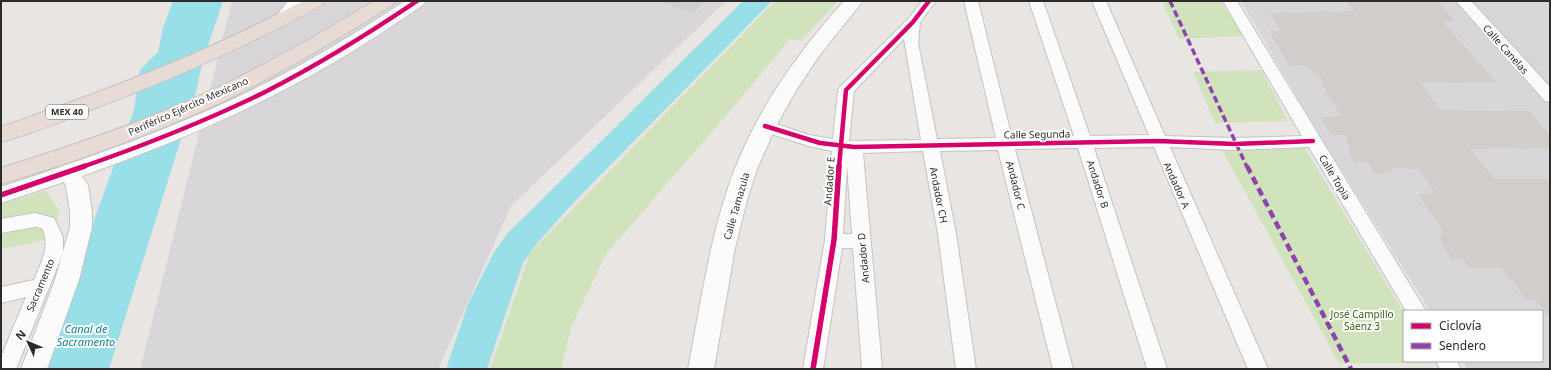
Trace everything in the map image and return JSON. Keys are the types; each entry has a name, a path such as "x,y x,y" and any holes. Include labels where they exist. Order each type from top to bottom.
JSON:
{"highway":[{"name":"MEX 40","path":"1,135 133,87 223,49 282,20 316,1"},
{"name":"Periférico Ejército Mexicano","path":"1,176 122,135 212,107 386,1"}],"street":[{"path":"282,20 298,1"},
{"path":"1,195 111,158 212,107 249,100 330,56 390,20 416,1"},
{"name":"Calle Tamazula","path":"701,369 725,240 743,175 765,126 782,95 807,56 854,1"},
{"name":"Andador E","path":"813,369 834,240 847,147 846,90 913,22 929,1"},
{"name":"Andador C","path":"971,1 1005,144 1063,369"},
{"name":"Andador B","path":"1036,1 1084,142 1157,369"},
{"name":"Andador A","path":"1099,1 1158,141 1258,369"},
{"name":"Calle Topia","path":"1230,1 1415,310"},
{"name":"Calle Canelas","path":"1462,1 1550,97"},
{"name":"Andador CH","path":"913,22 911,43 929,146 947,234 966,369"},
{"name":"Calle Segunda","path":"765,126 805,139 847,147 1158,141 1235,144 1313,141"},
{"name":"Andador D","path":"847,147 862,242 872,369"},
{"path":"34,369 67,280 81,227 81,212 77,185 69,173"},
{"name":"Sacramento","path":"1,226 35,220 48,223 53,230 56,242 54,253 39,286 6,369"},
{"path":"834,240 862,242"},
{"path":"1,295 39,286"}],"shaded area":[{"path":"232,1 726,1 511,206 438,369 140,369"},
{"path":"1241,1 1550,1 1550,369 1467,369 1463,362 1543,362 1543,310 1429,310 1318,132"}],"green space":[{"path":"775,1 838,1 801,41 790,39 736,104 606,254 572,325 561,369 490,369 530,253"},
{"path":"1162,1 1220,1 1244,36 1179,39"},
{"path":"1261,70 1288,121 1215,123 1193,72"},
{"name":"José Campillo Sáenz 3","path":"1221,148 1305,148 1403,311 1403,362 1434,363 1339,363"},
{"path":"45,191 60,211 51,239 1,249 1,204"}],"water":[{"name":"Canal de Sacramento","path":"173,1 223,1 205,55 197,88 109,369 40,369 134,110 140,70 158,52 163,28"},
{"path":"743,1 772,1 577,199 538,242 523,263 487,369 446,369 468,304 494,252 507,234"}],"building":[{"path":"705,1 693,13 663,2"},
{"path":"1346,1 1438,1 1456,22 1443,22 1497,83 1420,82 1440,110 1529,111 1550,135 1550,148 1470,149 1495,179 1550,179 1550,318 1536,300 1526,300 1512,280 1508,278 1501,268 1468,268 1462,259 1451,259 1440,240 1443,231 1418,194 1435,193 1419,169 1391,168 1393,172 1375,174 1368,162 1354,162 1351,157 1346,135 1331,135 1320,117 1342,116 1329,98 1318,73 1313,72 1308,66 1289,65 1269,31 1281,31 1270,13 1354,11"}],"marked path":[{"path":"1170,1 1235,144 1351,369"}],"cycle path":[{"path":"1,195 133,149 238,105 291,79 317,64 368,34 417,1"},
{"path":"813,369 834,240 840,147 846,90 913,22 929,1"},
{"path":"765,126 820,143 843,147 1158,141 1235,144 1313,141"}]}
